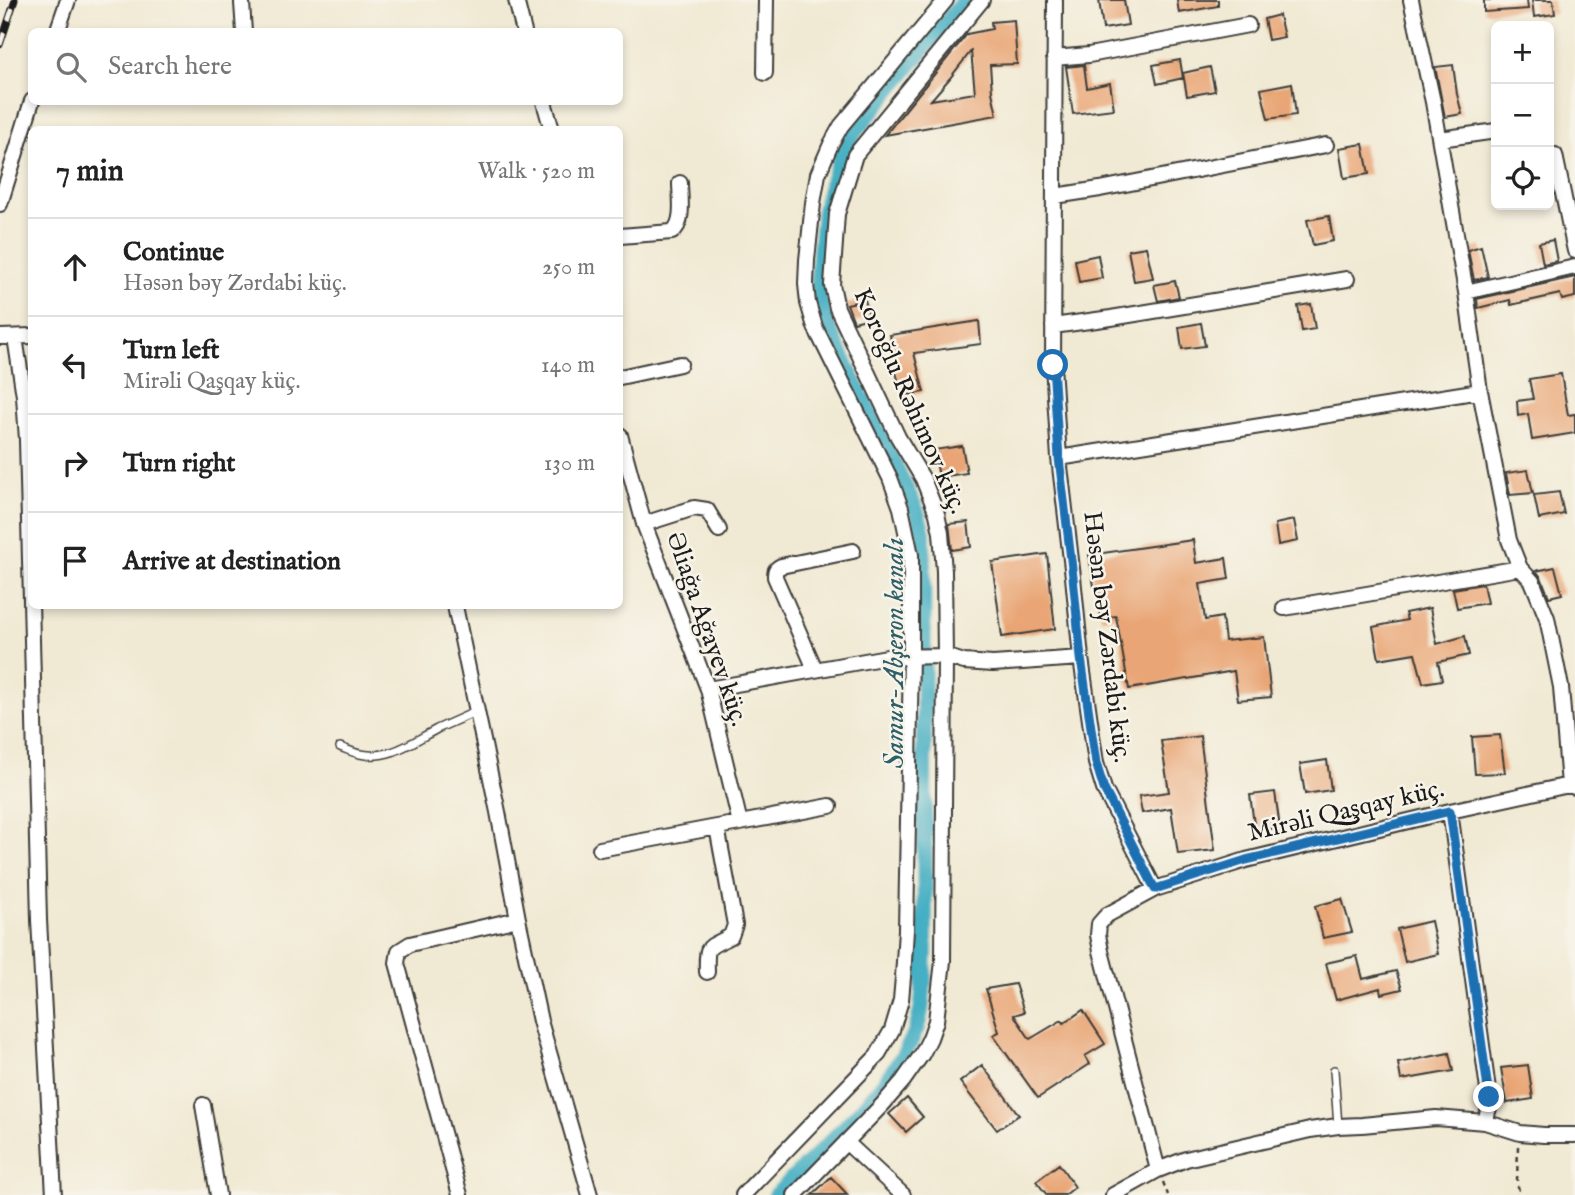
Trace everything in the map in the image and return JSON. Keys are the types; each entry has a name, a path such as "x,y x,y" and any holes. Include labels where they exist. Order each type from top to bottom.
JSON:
{"street":[{"path":"58,28 68,0"},
{"path":"516,0 523,28"},
{"path":"765,73 766,0"},
{"name":"Koroğlu Rəhimov küç.","path":"743,1195 877,1056 892,1030 901,1000 911,656 911,555 901,508 890,478 815,327 808,303 807,260 818,174 831,144 841,126 946,0"},
{"name":"Koroğlu Rəhimov küç.","path":"795,1195 903,1081 922,1054 936,1021 943,961 945,656 942,533 923,479 898,437 837,308 832,285 837,214 855,155 982,0"},
{"name":"Həsən bəy Zərdabi küç.","path":"1055,0 1053,365 1059,458 1081,658 1094,751 1104,789 1155,889"},
{"path":"1411,0 1440,139 1480,391 1510,540 1520,568 1532,582 1547,618 1561,687 1572,786"},
{"path":"242,4 244,28"},
{"path":"1054,58 1089,55 1248,25"},
{"path":"0,204 31,105"},
{"path":"545,105 551,126"},
{"path":"1440,139 1491,132"},
{"path":"1055,196 1326,145"},
{"path":"1555,155 1575,251"},
{"path":"623,236 671,232 677,228 680,183"},
{"path":"1466,292 1575,267"},
{"path":"1053,326 1347,279"},
{"path":"0,337 28,336"},
{"path":"15,337 24,396 28,480"},
{"path":"623,376 680,365"},
{"path":"1059,458 1480,391"},
{"name":"Əliağa Ağayev küç.","path":"623,446 644,524 708,689 740,823"},
{"path":"644,524 694,508 707,510 719,530"},
{"path":"815,670 775,577 776,568 853,551"},
{"path":"1284,608 1520,568"},
{"path":"31,609 39,920 54,1195"},
{"path":"456,609 540,1021 590,1195"},
{"path":"708,689 863,660 911,656 945,656 964,662 992,664 1081,658"},
{"name":"Mirəli Qaşqay küç.","path":"1158,1170 1098,935 1099,924 1107,915 1155,889 1246,860 1450,811 1572,786"},
{"path":"600,849 830,806"},
{"path":"1450,811 1489,1097 1485,1122"},
{"path":"707,972 706,951 710,946 731,936 735,925 717,827"},
{"path":"460,1195 397,963 399,951 410,944 517,919"},
{"path":"203,1105 218,1195"},
{"path":"1113,1195 1158,1170 1186,1159 1338,1126 1436,1118 1485,1122 1520,1133 1575,1135"},
{"path":"846,1142 903,1195"}],"lane":[{"path":"340,747 360,754 388,754 477,711"},
{"path":"1335,1070 1338,1126"}],"path":[{"path":"1520,1133 1517,1182 1520,1195"}],"building":[{"path":"1099,0 1124,0 1128,25 1103,29"},
{"path":"1177,0 1218,0 1218,6 1179,13"},
{"path":"1484,0 1527,0 1528,9 1484,12"},
{"path":"1532,0 1553,0 1555,14 1534,17"},
{"path":"1279,15 1284,37 1268,40 1264,19"},
{"path":"1014,20 1017,64 990,65 997,115 885,135 967,34 992,29 991,22","holes":["971,51 975,93 931,100"]},
{"path":"1180,60 1183,78 1157,84 1153,65"},
{"path":"1084,65 1087,88 1110,83 1114,109 1073,114 1066,67"},
{"path":"1453,65 1462,114 1445,117 1435,67"},
{"path":"1210,67 1215,91 1187,96 1183,73"},
{"path":"1292,83 1296,115 1268,119 1261,89"},
{"path":"1363,144 1369,174 1344,178 1339,148"},
{"path":"1329,216 1333,241 1313,245 1307,220"},
{"path":"1553,240 1557,261 1543,264 1539,243"},
{"path":"1481,246 1488,277 1474,280 1468,250"},
{"path":"1146,247 1153,278 1134,281 1128,250"},
{"path":"1098,255 1102,278 1079,282 1075,260"},
{"path":"1575,277 1575,297 1562,300 1560,294 1511,305 1510,300 1478,308 1477,299"},
{"path":"1175,281 1179,297 1158,301 1154,285"},
{"path":"865,300 870,318 854,322 847,304"},
{"path":"1311,304 1315,329 1302,331 1298,306"},
{"path":"979,321 981,344 914,353 924,392 903,396 895,369 890,335"},
{"path":"1201,323 1205,346 1182,349 1179,327"},
{"path":"1561,374 1568,415 1575,414 1575,433 1532,440 1528,414 1518,416 1517,401 1533,399 1529,379"},
{"path":"962,446 967,473 939,477 934,450"},
{"path":"1528,470 1533,493 1510,495 1506,473"},
{"path":"1559,492 1564,514 1539,519 1534,495"},
{"path":"1294,520 1298,541 1278,545 1275,524"},
{"path":"968,522 971,547 952,550 949,524"},
{"path":"1193,540 1196,563 1226,558 1229,579 1200,584 1205,620 1222,617 1225,641 1264,637 1271,697 1238,700 1234,671 1129,689 1116,616 1101,618 1089,555"},
{"path":"1047,554 1055,629 1002,637 992,562"},
{"path":"1555,567 1562,594 1549,597 1536,571"},
{"path":"1483,584 1487,603 1457,608 1453,589"},
{"path":"1430,608 1437,644 1465,636 1469,655 1438,662 1442,680 1423,683 1415,653 1379,659 1373,627 1407,620 1405,613"},
{"path":"1500,735 1505,773 1475,774 1472,737"},
{"path":"1200,736 1215,850 1178,854 1171,808 1142,813 1139,796 1169,792 1161,741"},
{"path":"1327,760 1331,790 1305,794 1300,764"},
{"path":"1275,792 1280,828 1255,831 1250,795"},
{"path":"1342,899 1352,932 1323,938 1315,906"},
{"path":"1431,921 1438,954 1405,962 1397,929"},
{"path":"1357,956 1363,979 1396,971 1402,989 1381,994 1380,988 1336,1000 1326,963"},
{"path":"1015,984 1024,1012 1014,1015 1030,1039 1062,1020 1064,1023 1083,1010 1105,1044 1085,1056 1090,1064 1038,1098 993,1035 999,1032 986,989"},
{"path":"1449,1053 1453,1071 1401,1080 1398,1063"},
{"path":"982,1065 1019,1115 997,1130 960,1082"},
{"path":"1528,1065 1533,1099 1507,1103 1501,1068"},
{"path":"907,1098 923,1117 906,1132 889,1114"},
{"path":"1059,1164 1075,1187 1065,1195 1047,1195 1036,1181"},
{"path":"831,1177 848,1195 812,1195"}],"waterway":[{"name":"Samur-Abşeron kanalı","path":"776,1195 851,1120 887,1079 913,1037 922,1007 925,953 923,532 916,509 828,327 820,302 818,276 824,211 842,154 855,132 964,0"}],"railway":[{"path":"0,45 15,0"}],"route":[{"path":"1053,365 1059,458 1081,658 1096,763 1104,789 1155,889 1246,860 1450,811 1489,1097"}]}
